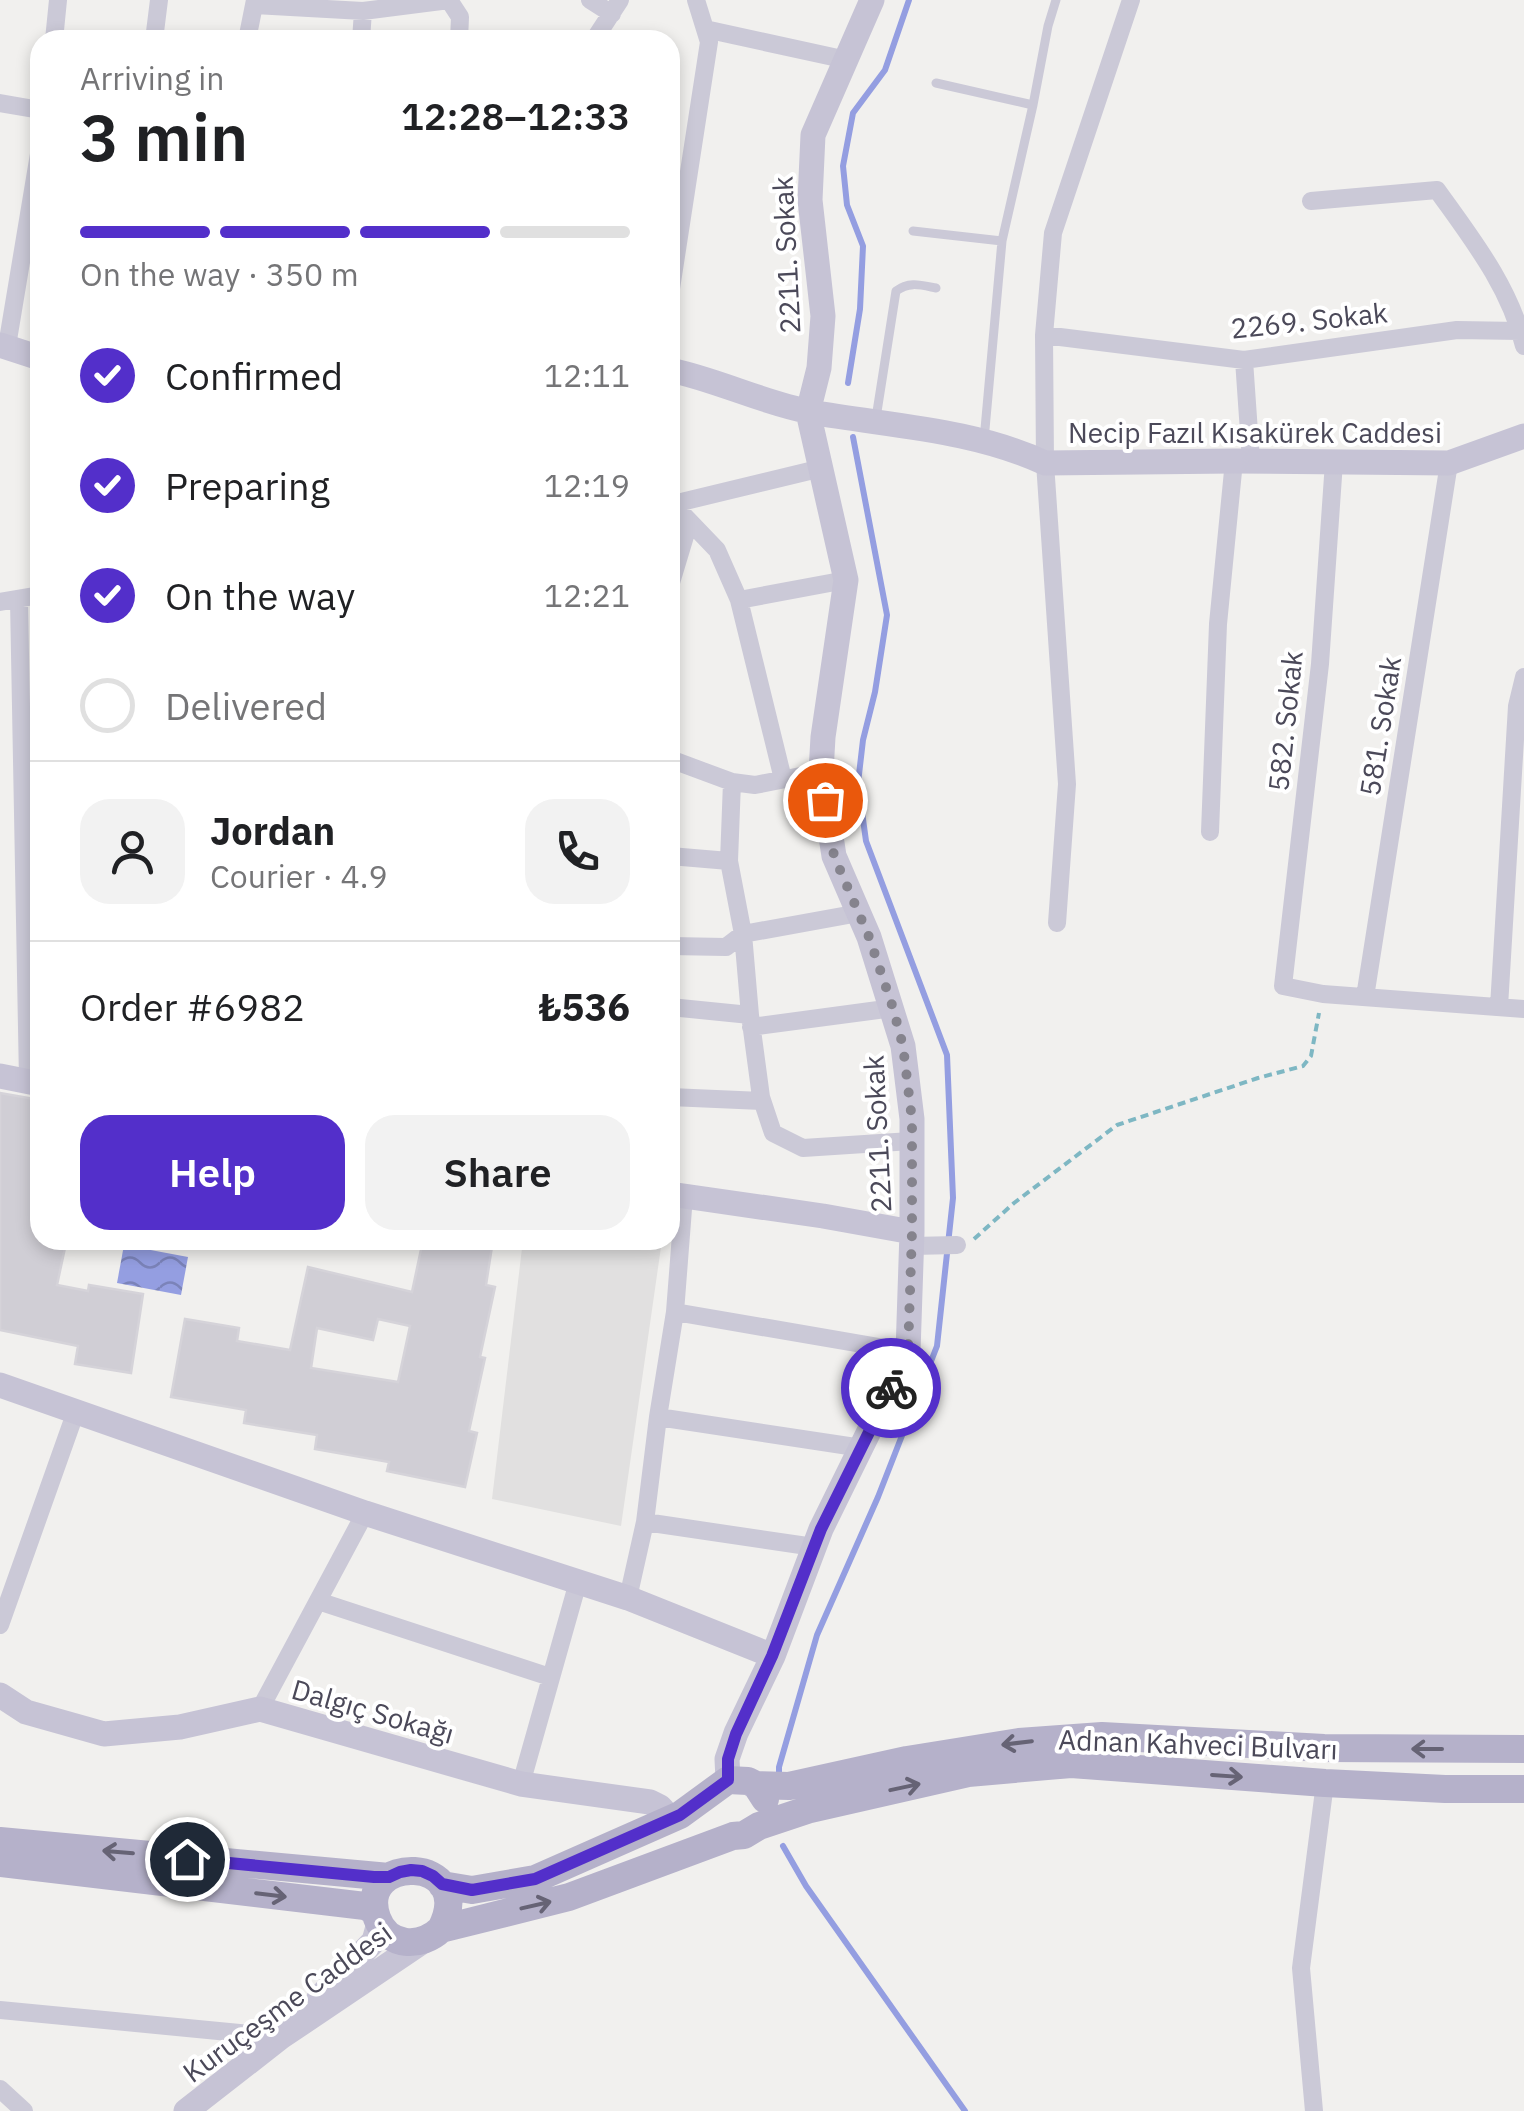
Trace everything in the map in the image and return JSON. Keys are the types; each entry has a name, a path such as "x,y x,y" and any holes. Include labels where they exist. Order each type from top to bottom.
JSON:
{"main road":[{"name":"Adnan Kahveci Bulvarı","path":"442,1884 472,1890 535,1879 671,1819 732,1786 790,1786 907,1760 1019,1742 1102,1736 1324,1748 1524,1750"},
{"path":"1324,1748 1325,1783"},
{"name":"Adnan Kahveci Bulvarı","path":"432,1935 569,1898 810,1808 968,1773 1070,1764 1325,1783 1524,1789"},
{"path":"732,1786 766,1801 764,1819 746,1831 724,1832 711,1818 709,1808 732,1786"},
{"path":"0,1841 389,1877"},
{"path":"0,1864 365,1906 386,1934 410,1944 432,1935 447,1918 447,1895 433,1876 422,1871 400,1872 380,1887 377,1917"}],"street":[{"path":"55,30 58,0"},
{"path":"155,30 159,0"},
{"path":"249,30 255,2 363,11 448,0 460,18 459,30"},
{"path":"590,0 616,7 601,30"},
{"path":"680,187 708,42 696,0"},
{"name":"2211. Sokak","path":"732,1786 728,1759 736,1734 772,1656 814,1547 908,1352 918,1242 912,1120 903,1046 893,1008 834,856 821,772 846,580 808,412 819,368 823,316 810,200 813,135 872,0"},
{"path":"1058,923 1067,784 1044,463 1044,335 1053,233 1132,0"},
{"path":"362,30 363,11"},
{"path":"705,29 847,60"},
{"path":"0,104 30,108"},
{"path":"1311,200 1437,190 1494,272 1522,339"},
{"path":"30,201 3,345 30,354"},
{"name":"2269. Sokak","path":"1044,335 1244,360 1457,330 1522,339"},
{"path":"1210,832 1218,624 1242,461 1244,360"},
{"name":"Necip Fazıl Kısakürek Caddesi","path":"680,373 808,412 908,425 1020,451 1044,463 1449,463 1524,436"},
{"name":"582. Sokak","path":"1322,994 1283,986 1320,664 1334,462"},
{"name":"581. Sokak","path":"1365,997 1449,463"},
{"path":"680,500 822,468"},
{"path":"680,512 716,550 739,600 783,779"},
{"path":"680,553 689,523"},
{"path":"739,600 846,580"},
{"path":"9,601 30,1006"},
{"path":"1499,1007 1517,706 1524,677"},
{"path":"680,763 732,782 754,785 821,772"},
{"path":"732,782 729,861 743,934 762,1101 773,1133 803,1148 911,1141"},
{"path":"680,857 729,861"},
{"path":"680,946 726,947 743,934 858,913"},
{"path":"1322,994 1524,1009"},
{"path":"680,1009 750,1021 893,1008"},
{"path":"0,1076 30,1082"},
{"path":"680,1097 762,1101"},
{"path":"680,1195 822,1216 918,1242 957,1246"},
{"path":"628,1598 645,1522 675,1312 676,1250"},
{"path":"675,1312 908,1352"},
{"path":"0,1384 365,1513 628,1598 772,1656"},
{"path":"0,1625 76,1412"},
{"path":"658,1417 862,1448"},
{"path":"260,1709 365,1513"},
{"path":"645,1522 814,1547"},
{"path":"521,1784 578,1582"},
{"path":"318,1601 550,1678"},
{"name":"Dalgıç Sokağı","path":"0,1695 26,1712 104,1734 180,1727 260,1709 521,1784 650,1802 671,1819"},
{"path":"1314,2111 1300,1968 1325,1783"},
{"path":"0,2010 280,2037 374,1941 377,1917"},
{"name":"Kuruçeşme Caddesi","path":"186,2111 280,2037 432,1935"},
{"path":"0,2089 24,2111"}],"lane":[{"path":"984,443 1002,241 1056,0"},
{"path":"936,83 1033,105"},
{"path":"913,232 1002,241"},
{"path":"876,421 896,290 914,284 936,288"}],"path":[{"path":"957,1246 971,1242 1014,1203 1117,1125 1303,1066 1312,1056 1322,994"}],"shaded area":[{"path":"522,1250 661,1250 621,1526 492,1499"}],"water":[{"path":"123,1250 188,1257 181,1295 117,1283"}],"building":[{"path":"0,1093 30,1098 30,1250 64,1250 57,1285 88,1291 89,1285 143,1294 131,1373 75,1364 78,1346 0,1330"},
{"path":"421,1250 491,1250 486,1285 495,1287 480,1357 485,1358 469,1431 477,1433 465,1487 387,1471 389,1462 315,1449 317,1435 244,1423 246,1410 171,1397 185,1319 239,1328 237,1341 290,1350 308,1267 412,1292","holes":["378,1319 410,1326 398,1382 311,1368 317,1328 373,1340"]}],"waterway":[{"path":"848,383 860,309 863,246 847,205 843,166 853,113 885,70 909,0"},
{"path":"779,1778 817,1635 878,1497 937,1346 953,1198 947,1055 866,841 858,783 887,615 853,437"},
{"path":"783,1846 806,1886 965,2111"}],"way so far":[{"path":"825,800 834,856 869,937 893,1008 903,1046 912,1120 908,1352 891,1388"}],"route":[{"path":"187,1859 374,1877 422,1871 442,1884 472,1890 535,1879 690,1809 728,1780 728,1759 736,1734 772,1656 821,1529 891,1388"}]}
